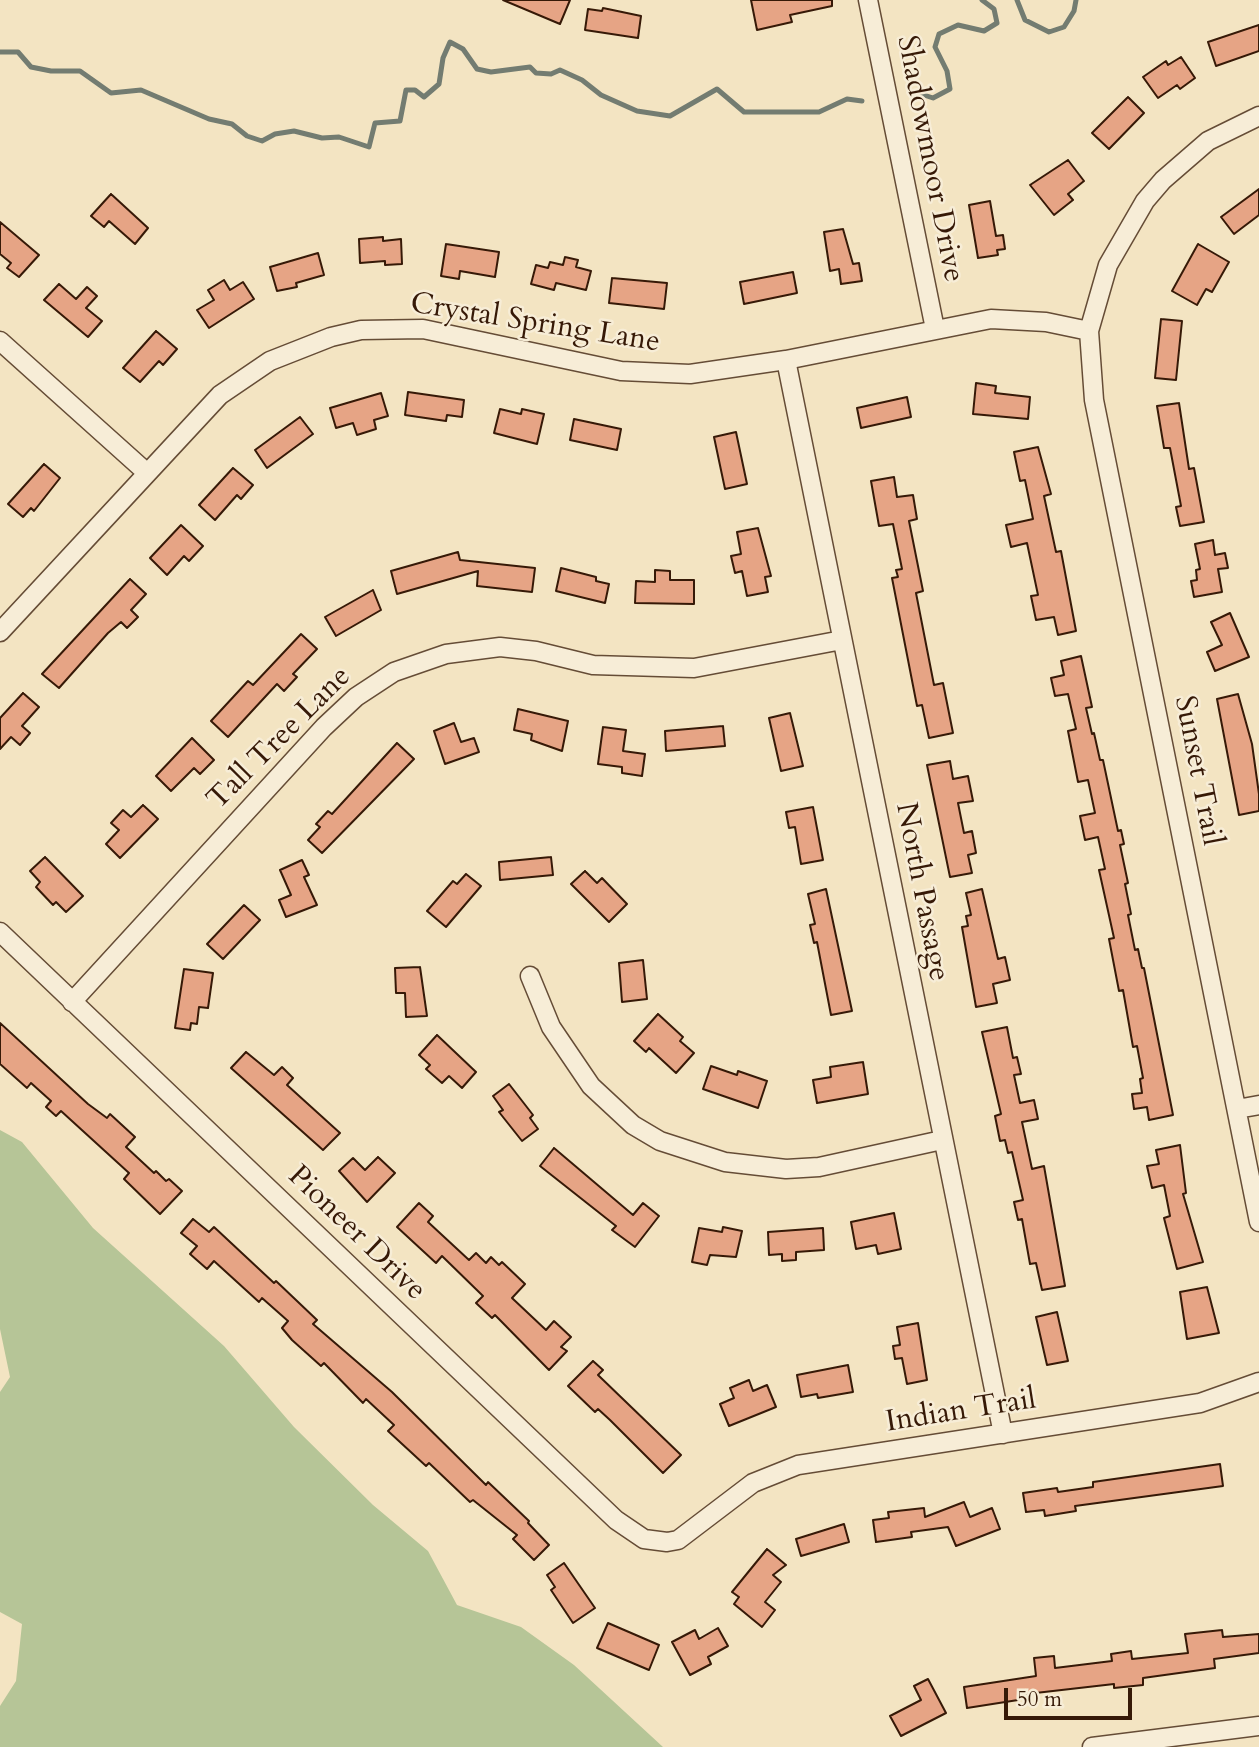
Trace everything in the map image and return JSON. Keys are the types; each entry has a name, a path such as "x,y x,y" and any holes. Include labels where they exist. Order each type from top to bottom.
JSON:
{"street":[{"name":"Shadowmoor Drive","path":"868,0 935,329"},
{"path":"1089,331 1108,265 1145,201 1163,180 1208,141 1259,116"},
{"name":"Crystal Spring Lane","path":"0,632 220,395 244,377 298,349 361,330 391,328 451,333 645,374 714,372 991,319 1017,319 1089,331"},
{"name":"Sunset Trail","path":"1089,331 1094,400 1259,1222"},
{"path":"0,341 146,472"},
{"name":"North Passage","path":"786,360 1003,1434"},
{"name":"Tall Tree Lane","path":"72,1002 324,727 356,696 394,673 446,654 500,647 537,651 593,665 694,668 842,640"},
{"name":"Pioneer Drive","path":"0,932 616,1520 644,1539 667,1542 688,1534"},
{"path":"530,976 551,1027 591,1086 633,1125 671,1146 725,1163 786,1169 819,1167 942,1140"},
{"path":"1237,1109 1259,1105"},
{"name":"Indian Trail","path":"688,1534 743,1488 798,1465 1200,1402 1259,1382"},
{"path":"1092,1747 1259,1726"}],"green space":[{"path":"0,1130 22,1142 93,1228 224,1346 294,1427 373,1505 428,1551 457,1605 521,1627 574,1665 663,1747 0,1747 0,1706 16,1681 22,1624 0,1612 0,1392 10,1377 0,1329"}],"building":[{"path":"503,0 570,0 560,24"},
{"path":"751,0 832,0 832,6 790,15 792,22 757,30"},
{"path":"603,8 641,16 638,38 585,30 588,9 602,11"},
{"path":"1259,25 1259,51 1216,66 1208,42"},
{"path":"1181,57 1195,78 1180,89 1177,85 1158,98 1143,77 1166,61 1168,65"},
{"path":"1128,97 1144,113 1109,149 1092,133"},
{"path":"1068,160 1084,181 1068,194 1073,200 1054,215 1030,185"},
{"path":"1259,189 1259,215 1234,234 1221,217"},
{"path":"111,194 148,228 135,244 109,221 104,227 91,216"},
{"path":"990,201 996,236 1003,235 1005,249 997,250 998,255 978,258 969,205"},
{"path":"0,222 39,255 19,277 7,268 11,263 0,254"},
{"path":"843,229 853,264 859,263 862,281 841,284 839,269 830,271 824,232"},
{"path":"383,237 383,241 401,239 402,264 385,265 385,261 360,263 359,239"},
{"path":"446,244 499,252 495,277 460,271 459,279 441,276"},
{"path":"1198,244 1229,262 1212,292 1206,289 1197,305 1172,291"},
{"path":"318,253 324,275 296,283 297,287 277,291 270,267"},
{"path":"565,257 578,260 576,267 591,271 586,290 556,283 554,290 531,284 536,265 548,268 550,262 563,265"},
{"path":"793,272 797,293 744,304 740,282"},
{"path":"612,278 667,283 664,309 609,303"},
{"path":"224,280 230,290 243,282 254,299 209,328 197,310 214,300 208,290"},
{"path":"59,284 76,299 87,287 97,296 86,308 102,321 88,337 44,300"},
{"path":"1161,319 1182,321 1176,380 1155,378"},
{"path":"156,331 177,349 163,365 159,361 140,382 123,368"},
{"path":"976,383 996,386 995,393 1030,397 1028,419 973,414"},
{"path":"408,392 464,400 462,417 447,415 446,421 405,415"},
{"path":"381,393 388,416 374,420 376,429 357,435 353,423 336,428 330,408"},
{"path":"907,397 911,417 861,428 857,408"},
{"path":"1179,403 1189,469 1194,468 1204,522 1180,526 1176,507 1181,506 1170,448 1164,448 1157,406"},
{"path":"500,409 521,414 522,409 544,414 537,444 494,433"},
{"path":"300,417 313,434 267,468 255,450"},
{"path":"574,419 621,429 617,450 570,440"},
{"path":"736,432 747,484 725,489 714,437"},
{"path":"1038,447 1051,494 1044,496 1056,552 1061,551 1076,631 1058,635 1054,617 1036,620 1031,596 1038,595 1027,543 1011,547 1006,525 1033,519 1025,480 1020,481 1014,452"},
{"path":"44,464 60,478 34,511 31,508 23,517 8,504"},
{"path":"233,468 253,485 241,499 237,495 215,520 199,505"},
{"path":"894,477 897,497 913,495 917,519 909,521 923,591 916,593 934,685 943,683 953,733 929,738 922,705 917,706 892,578 898,577 896,570 902,569 893,524 879,526 871,481"},
{"path":"181,525 203,546 189,561 184,556 167,575 150,558"},
{"path":"758,528 771,576 765,577 768,592 747,596 742,571 735,573 731,556 741,554 737,532"},
{"path":"1213,540 1215,555 1225,553 1228,568 1218,569 1222,592 1194,597 1191,581 1197,580 1196,570 1200,569 1195,544"},
{"path":"458,552 460,560 535,568 532,592 477,586 478,571 397,594 391,571"},
{"path":"561,568 596,577 596,581 609,584 605,603 556,591"},
{"path":"655,570 670,571 670,580 694,580 694,604 635,603 636,581 655,582"},
{"path":"130,579 146,594 131,610 138,617 127,628 121,622 108,633 59,688 42,674"},
{"path":"373,590 381,610 336,636 325,617"},
{"path":"1230,613 1249,657 1215,671 1207,652 1222,645 1211,622"},
{"path":"301,634 317,649 293,674 297,677 284,691 277,684 228,737 211,721 248,681 253,685"},
{"path":"1081,656 1092,707 1086,708 1100,760 1103,760 1118,831 1121,830 1124,844 1120,845 1128,883 1125,884 1131,914 1128,915 1135,950 1138,949 1144,968 1173,1115 1149,1120 1147,1107 1134,1109 1132,1094 1142,1093 1140,1079 1143,1078 1137,1046 1133,1047 1123,990 1119,991 1109,939 1114,938 1099,870 1105,869 1098,837 1085,840 1080,816 1095,813 1088,780 1078,782 1068,731 1076,729 1068,694 1055,696 1051,678 1064,675 1061,661"},
{"path":"23,693 39,707 22,726 30,733 20,745 11,737 0,749 0,718"},
{"path":"1238,694 1252,744 1259,794 1259,811 1239,815 1217,699"},
{"path":"518,709 568,721 562,751 531,740 532,734 514,730"},
{"path":"790,713 803,766 781,771 769,718"},
{"path":"454,723 461,742 474,738 479,752 445,764 434,731"},
{"path":"723,726 725,746 666,751 665,731"},
{"path":"603,727 626,730 623,751 645,754 642,776 622,773 622,767 598,764"},
{"path":"192,738 214,760 200,774 194,768 171,791 156,776"},
{"path":"397,743 414,759 322,853 308,840 320,827 316,824 328,811 332,814"},
{"path":"950,761 953,779 968,776 973,801 958,803 964,833 972,831 976,853 968,855 972,873 950,877 927,765"},
{"path":"143,805 158,819 120,858 106,844 119,830 111,823 123,810 131,817"},
{"path":"813,807 823,860 801,864 795,827 789,828 786,812"},
{"path":"45,857 83,896 66,912 56,902 53,905 36,887 40,882 30,871"},
{"path":"551,857 553,875 500,880 499,862"},
{"path":"302,860 309,875 304,877 317,905 286,917 279,900 291,895 280,870"},
{"path":"585,871 597,883 602,878 627,904 609,922 571,884"},
{"path":"466,874 481,886 446,927 427,911 453,881 457,884"},
{"path":"826,889 852,1011 831,1015 817,942 814,943 810,925 815,924 808,894"},
{"path":"982,889 998,959 1005,957 1010,980 993,984 997,1003 976,1007 962,927 968,926 966,916 971,915 966,893"},
{"path":"244,905 260,920 223,959 207,944"},
{"path":"643,960 647,999 622,1002 619,963"},
{"path":"420,967 427,1016 406,1017 405,993 396,993 395,968"},
{"path":"184,969 213,973 208,1008 199,1007 197,1024 191,1023 190,1030 175,1028"},
{"path":"658,1014 683,1037 680,1041 694,1053 676,1073 649,1048 646,1052 634,1041"},
{"path":"0,1023 88,1104 107,1118 110,1114 135,1137 126,1147 154,1173 156,1171 166,1181 169,1179 182,1191 160,1214 124,1179 129,1173 61,1111 56,1116 46,1107 51,1101 31,1083 27,1088 0,1064"},
{"path":"1007,1027 1013,1058 1017,1057 1021,1074 1014,1075 1020,1103 1034,1100 1038,1119 1022,1122 1032,1169 1044,1166 1065,1286 1042,1290 1036,1263 1030,1264 1022,1219 1018,1220 1014,1202 1023,1200 1012,1152 1008,1153 1005,1140 1000,1141 995,1116 1001,1114 982,1032"},
{"path":"437,1035 476,1072 462,1088 449,1076 442,1083 426,1069 430,1065 419,1055"},
{"path":"246,1052 274,1075 282,1067 293,1078 287,1085 340,1133 323,1150 231,1068"},
{"path":"863,1062 868,1094 817,1103 813,1080 831,1077 830,1067"},
{"path":"711,1066 737,1075 738,1071 767,1081 758,1108 703,1089"},
{"path":"509,1084 533,1115 530,1118 538,1129 522,1141 499,1112 503,1110 493,1096"},
{"path":"1180,1145 1186,1193 1183,1194 1203,1262 1177,1269 1164,1218 1170,1216 1164,1185 1152,1188 1147,1166 1159,1164 1156,1150"},
{"path":"554,1148 633,1215 643,1203 659,1216 635,1247 612,1230 616,1226 540,1166"},
{"path":"378,1157 395,1173 367,1202 339,1171 353,1158 365,1170"},
{"path":"419,1203 433,1216 428,1222 469,1260 476,1253 486,1263 491,1257 499,1265 502,1262 525,1284 512,1298 546,1330 554,1321 571,1337 561,1347 567,1351 549,1370 495,1315 492,1318 476,1303 483,1296 442,1256 436,1263 397,1227"},
{"path":"894,1213 901,1249 878,1254 876,1245 856,1249 851,1222"},
{"path":"193,1219 209,1232 214,1227 274,1283 276,1281 317,1320 313,1324 392,1392 486,1485 488,1482 529,1521 549,1545 534,1560 513,1539 517,1535 473,1500 470,1502 429,1463 426,1466 388,1431 394,1425 366,1399 363,1403 324,1363 321,1366 292,1340 282,1328 288,1321 262,1298 259,1302 214,1261 207,1269 190,1254 197,1246 181,1233"},
{"path":"723,1227 742,1231 736,1257 710,1255 707,1265 692,1262 699,1228 722,1232"},
{"path":"823,1228 824,1250 796,1252 796,1260 782,1261 782,1254 769,1255 768,1232"},
{"path":"1207,1287 1219,1333 1187,1339 1180,1292"},
{"path":"1057,1312 1068,1361 1047,1365 1036,1317"},
{"path":"918,1323 927,1380 907,1384 902,1358 895,1359 893,1346 900,1345 897,1327"},
{"path":"593,1361 603,1370 598,1375 681,1455 663,1473 598,1409 595,1412 568,1386"},
{"path":"848,1365 853,1392 818,1398 817,1394 801,1397 797,1375"},
{"path":"749,1380 753,1391 767,1385 776,1407 729,1426 720,1404 734,1398 730,1388"},
{"path":"1220,1464 1223,1486 1075,1506 1076,1511 1045,1516 1044,1510 1026,1512 1023,1493 1093,1487 1093,1482"},
{"path":"964,1502 970,1517 992,1508 1000,1529 956,1546 948,1527 911,1532 912,1537 876,1542 873,1520 889,1518 888,1512 924,1508 925,1517"},
{"path":"844,1524 849,1542 801,1556 796,1539"},
{"path":"767,1549 786,1565 773,1575 781,1582 765,1602 775,1610 762,1627 734,1604 739,1597 732,1592"},
{"path":"564,1563 595,1608 573,1623 551,1590 555,1587 547,1575"},
{"path":"608,1623 659,1645 649,1670 597,1648"},
{"path":"718,1628 728,1646 708,1657 711,1664 690,1675 672,1642 695,1630 699,1639"},
{"path":"1222,1630 1223,1637 1259,1634 1259,1653 1214,1659 1215,1668 1143,1678 1143,1685 1114,1688 1114,1684 1018,1695 1018,1700 967,1708 964,1687 1036,1676 1034,1658 1054,1656 1055,1668 1112,1661 1111,1654 1131,1651 1132,1659 1188,1653 1185,1634"},
{"path":"928,1679 946,1713 901,1736 890,1716 921,1700 914,1686"}],"waterway":[{"path":"918,93 933,98 950,89 947,71 935,47 939,34 958,25 984,31 997,23 994,9 982,0"},
{"path":"1017,0 1025,20 1049,32 1064,27 1074,11 1076,0"},
{"path":"0,52 18,52 31,67 51,71 80,71 111,93 141,90 209,119 232,124 247,136 262,141 275,134 294,131 322,138 339,137 369,147 375,123 400,121 406,90 415,90 424,97 439,84 443,58 450,42 463,49 477,69 491,72 530,67 536,73 551,74 560,70 582,80 601,95 637,111 670,116 717,89 744,112 819,112 847,99 862,101"}]}
